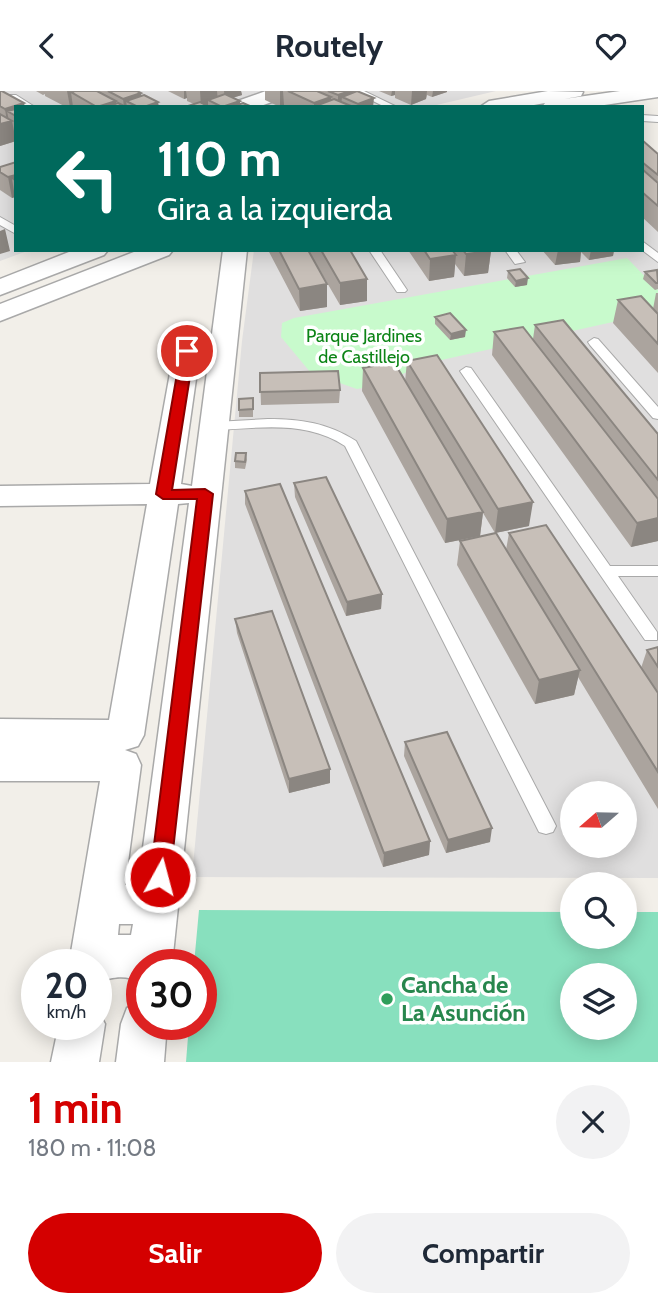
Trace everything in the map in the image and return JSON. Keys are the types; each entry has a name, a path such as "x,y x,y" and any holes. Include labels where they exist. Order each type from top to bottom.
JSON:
{"street":[{"path":"500,105 580,91"},
{"path":"580,105 610,103 658,91"},
{"path":"247,105 276,92"},
{"path":"0,288 91,252"},
{"path":"0,313 155,252"},
{"path":"152,949 234,252"},
{"path":"0,734 125,735 187,351"},
{"path":"0,496 205,494"},
{"path":"0,765 122,765 94,949"},
{"path":"100,905 157,904"},
{"path":"75,1062 79,1040"},
{"path":"140,1062 142,1040"}],"lane":[{"path":"357,91 388,105"},
{"path":"13,97 28,105"},
{"path":"644,246 658,259"},
{"path":"375,252 401,290"},
{"path":"512,252 519,262"},
{"path":"594,342 658,415"},
{"path":"466,372 651,636"},
{"path":"215,426 310,425 326,428 351,445 546,826"},
{"path":"605,571 658,571"}],"shaded area":[{"path":"0,91 496,91 436,105 14,105 14,252 25,252 0,261"},
{"path":"644,156 658,168 658,878 637,878 637,872 560,872 560,878 192,877 242,341 254,252 644,252"}],"green space":[{"name":"Parque Jardines de Castillejo","path":"627,258 658,290 658,312 428,363 377,385 357,389 311,373 281,337 282,323 294,318"},
{"name":"Cancha de La Asunción","path":"199,910 560,912 560,949 637,949 637,912 658,912 658,1062 186,1062 188,1040 217,1040 217,949 195,949"}],"building":[{"path":"0,91 24,103 5,109 0,106"},
{"path":"97,91 116,101 94,105 71,92"},
{"path":"108,91 137,91 141,93 123,99"},
{"path":"288,91 317,91 331,97 314,103"},
{"path":"328,91 350,91 338,95"},
{"path":"357,91 374,98 358,104 342,97"},
{"path":"225,94 240,101 218,105 208,100"},
{"path":"144,95 158,102 134,105 126,101"},
{"path":"334,99 349,105 318,105"},
{"path":"0,114 12,121 0,124"},
{"path":"644,142 658,154 658,175 644,164"},
{"path":"14,163 14,176 8,177 0,172 0,167"},
{"path":"644,171 658,183 658,206 644,194"},
{"path":"280,252 309,252 327,284 299,289"},
{"path":"322,252 351,252 367,279 340,283"},
{"path":"425,252 454,252 456,255 430,259"},
{"path":"520,269 528,278 516,281 508,271"},
{"path":"657,270 658,283 656,283 645,272"},
{"path":"641,296 658,314 658,344 618,300"},
{"path":"450,313 466,330 451,334 435,317"},
{"path":"563,320 658,434 658,480 535,325"},
{"path":"523,327 658,499 658,518 637,523 494,332"},
{"path":"437,355 533,502 498,509 407,361"},
{"path":"394,362 483,512 447,519 363,368"},
{"path":"338,371 340,390 260,392 260,373"},
{"path":"253,398 253,409 239,410 239,399"},
{"path":"236,453 246,453 245,462 235,461"},
{"path":"326,477 382,594 347,602 294,483"},
{"path":"280,484 430,841 384,853 245,491"},
{"path":"546,525 658,693 658,772 509,533"},
{"path":"496,533 580,670 539,680 460,541"},
{"path":"272,611 330,769 289,779 235,619"},
{"path":"658,647 658,667 647,650"},
{"path":"447,732 492,828 448,840 405,742"}],"place":[{"name":"Cancha de La Asunción","path":"387,999"}],"route":[{"path":"160,877 205,494 163,494 187,351"}]}
